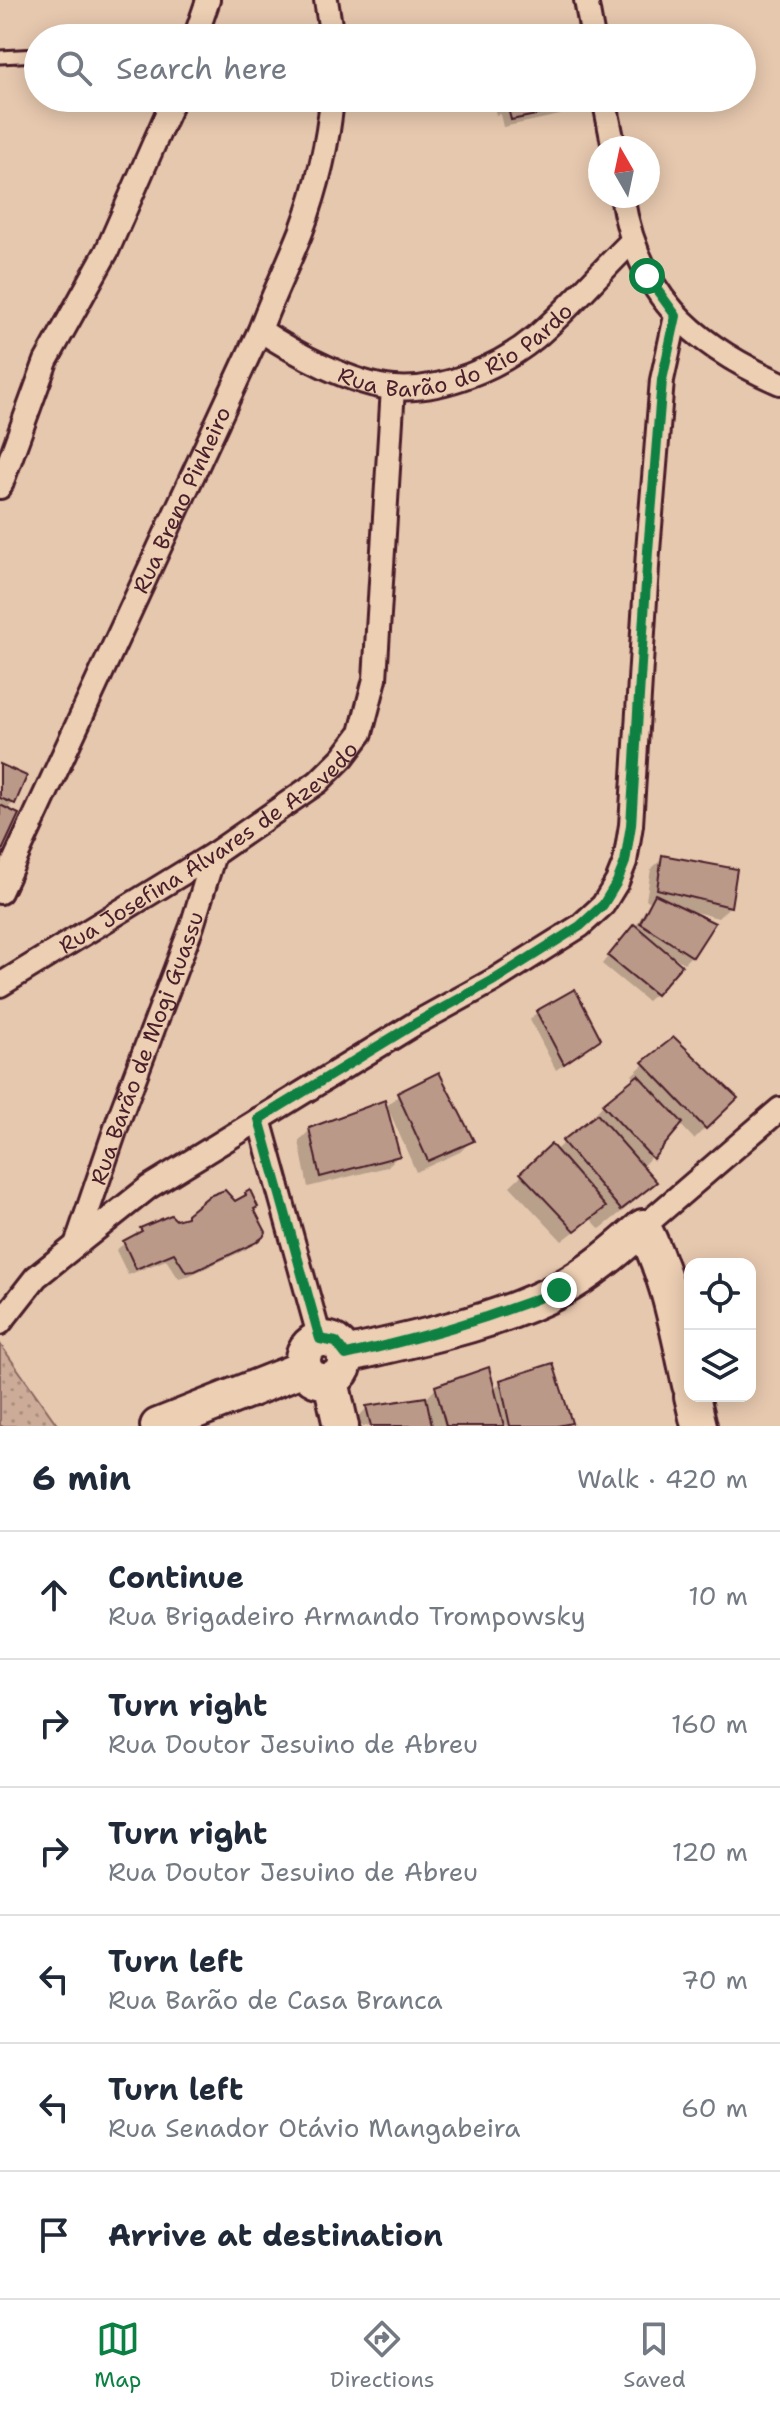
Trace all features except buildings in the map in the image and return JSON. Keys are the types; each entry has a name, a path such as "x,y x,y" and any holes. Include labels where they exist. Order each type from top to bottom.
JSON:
{"main road":[{"path":"158,1426 325,1361 508,1311 559,1290 608,1257 650,1242 667,1284 684,1359"},
{"path":"325,1361 341,1426"},
{"path":"693,1402 699,1426"}],"street":[{"path":"200,24 208,0"},
{"path":"326,0 330,24"},
{"path":"586,0 590,24"},
{"path":"0,487 46,361 107,251 168,112"},
{"name":"Rua Breno Pinheiro","path":"0,892 260,330 277,282 301,232 328,139 331,112"},
{"path":"607,112 612,136"},
{"path":"625,208 632,241 647,276 676,316 740,364 780,383"},
{"name":"Rua Barão do Rio Pardo","path":"260,330 317,363 345,375 393,388 421,387 458,379 498,362 535,337 632,241"},
{"path":"0,1323 36,1277 149,1187 416,1023 494,980 580,926 603,905 625,862 631,825 661,396 676,316"},
{"name":"Rua Josefina Álvares de Azevedo","path":"0,985 214,854 318,782 361,733 375,679 393,388"},
{"name":"Rua Barão de Mogi Guassu","path":"77,1242 120,1116 192,926 214,854"},
{"path":"650,1242 678,1197 780,1109"},
{"path":"259,1119 325,1361"},
{"path":"650,1242 666,1226 678,1197"}],"lane":[{"path":"0,57 24,56"}],"shaded area":[{"path":"0,1344 58,1426 0,1426"}],"route":[{"path":"559,1290 508,1311 429,1335 346,1355 336,1342 320,1339 259,1119 580,926 603,905 617,882 625,862 631,825 662,380 676,316 647,276"}]}
